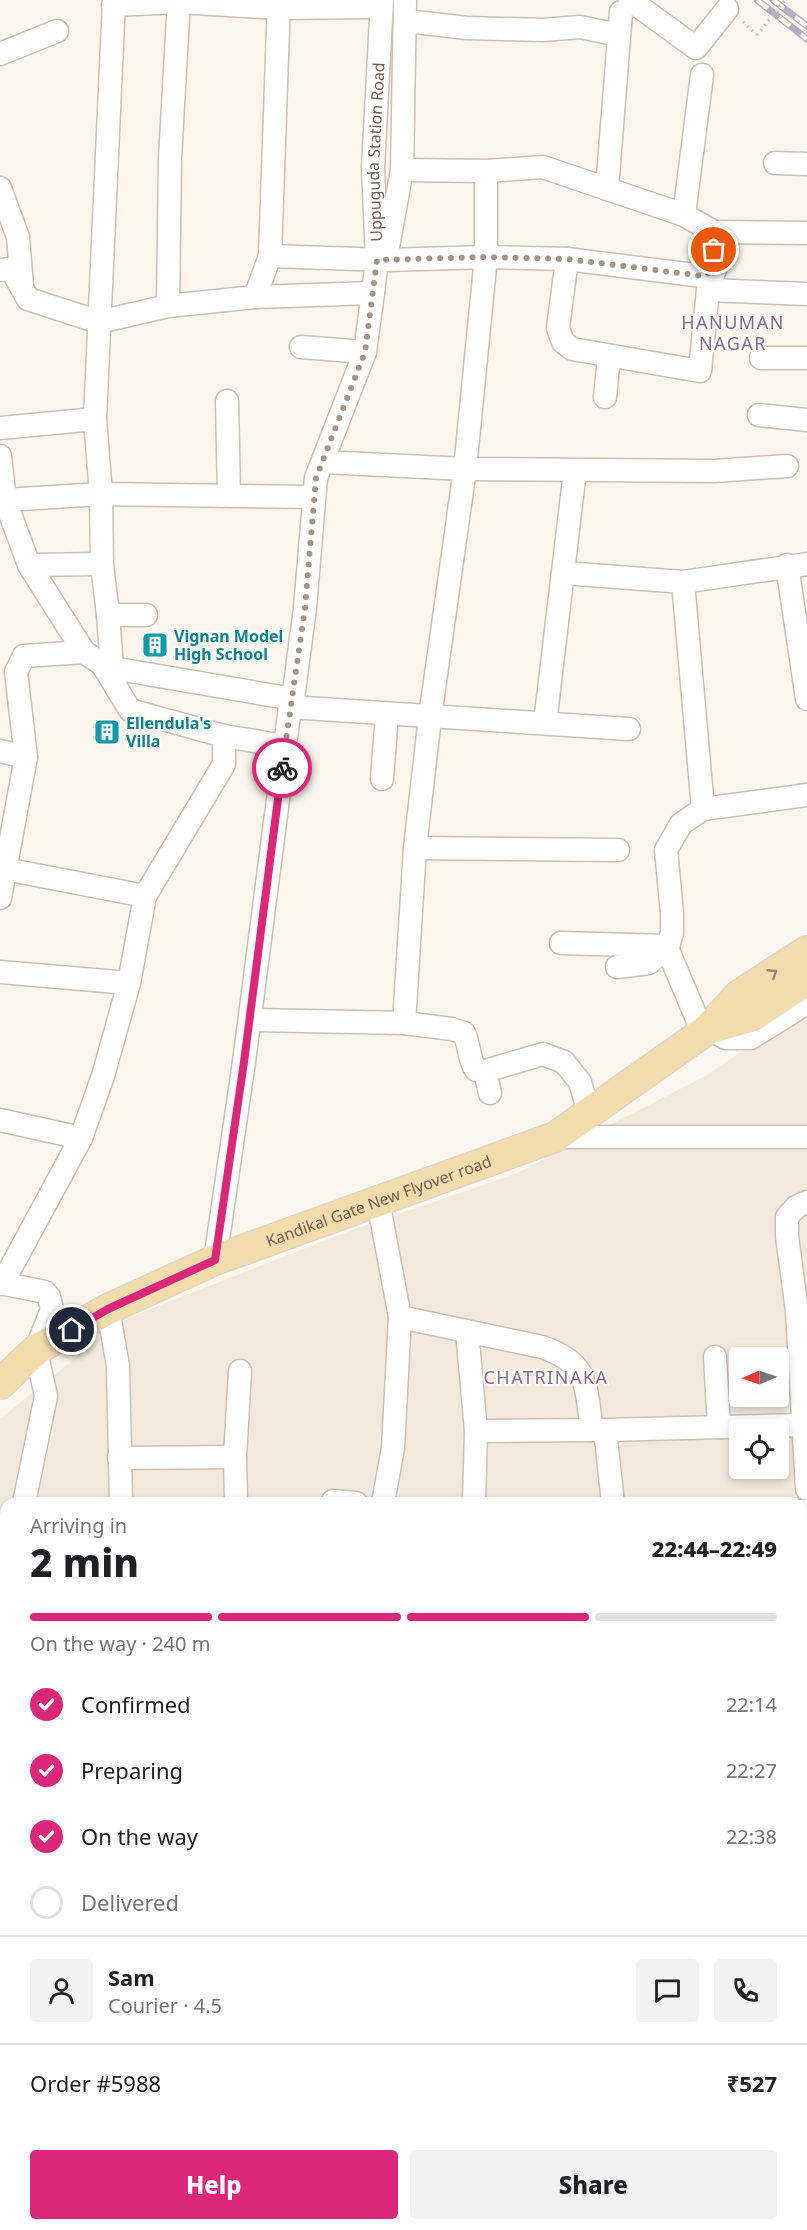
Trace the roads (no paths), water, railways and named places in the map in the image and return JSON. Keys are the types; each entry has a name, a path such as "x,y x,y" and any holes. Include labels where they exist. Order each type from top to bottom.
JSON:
{"main road":[{"path":"746,1005 807,951"},
{"path":"746,1005 807,981"},
{"name":"Kandikal Gate New Flyover road","path":"0,1384 36,1350 108,1309 215,1260 555,1137 705,1031 746,1005"}],"street":[{"path":"168,306 170,158 179,1"},
{"path":"99,661 108,615 102,564 101,494 95,419 114,2 279,4 372,2"},
{"name":"Uppuguda Station Road","path":"215,1260 250,1020 305,608 316,478 365,352 373,293 381,260 375,217 373,168 372,2"},
{"path":"255,297 270,255 279,4"},
{"path":"607,189 619,35 626,6 696,48 727,9"},
{"path":"381,260 402,170 405,11 467,28 543,30 580,27 619,35"},
{"path":"0,54 57,31"},
{"path":"684,215 702,75"},
{"path":"775,164 807,164"},
{"path":"402,170 486,171 543,167 684,215 714,232 807,233"},
{"path":"404,1023 415,848 430,717 465,469 486,257 486,171"},
{"path":"0,188 18,237 22,291"},
{"path":"567,259 558,328 563,342 572,349 609,356 699,381 708,290 715,269 714,232"},
{"path":"270,255 381,260 486,257 567,259 703,276 715,269"},
{"path":"0,270 11,269 28,299 99,322 168,306 255,297 373,293"},
{"path":"708,290 807,294"},
{"path":"301,347 365,352"},
{"path":"605,397 609,356"},
{"path":"761,358 807,358"},
{"path":"227,401 230,495"},
{"path":"759,415 807,420"},
{"path":"0,428 95,419"},
{"path":"0,456 5,512 29,565 99,661 130,710 224,736 285,746"},
{"path":"323,462 465,469 575,471 714,471 787,466"},
{"path":"545,723 575,471"},
{"path":"5,512 101,494 314,496"},
{"path":"29,565 102,564"},
{"path":"564,573 683,582 797,564 807,699"},
{"path":"683,582 703,809"},
{"path":"108,615 146,615"},
{"path":"0,897 5,869 4,842 26,758 16,672 24,656 99,661 292,703 387,714 629,729"},
{"path":"382,779 387,714"},
{"path":"25,1497 45,1396 36,1350 52,1309 45,1292 1,1283 81,1138 103,1076 129,983 145,896 224,764 224,736"},
{"path":"0,751 26,758"},
{"path":"617,967 649,963 668,947 672,933 672,913 666,850 681,824 703,809 807,795"},
{"path":"415,848 618,850"},
{"path":"5,869 145,896"},
{"path":"561,943 668,947"},
{"path":"668,947 705,1031 726,1038 750,1038 807,1003"},
{"path":"0,972 129,983"},
{"path":"250,1020 404,1023 452,1029 464,1033 468,1042 471,1063 476,1070 485,1071 543,1054 564,1062 580,1082 589,1113"},
{"path":"485,1071 490,1093"},
{"path":"0,1120 81,1138"},
{"path":"555,1137 807,1137"},
{"path":"378,1201 400,1317 393,1449 384,1497"},
{"path":"807,1202 787,1217 787,1236 797,1311 807,1489"},
{"path":"108,1309 118,1366 121,1497"},
{"path":"400,1317 542,1347 563,1354 576,1367 585,1381 599,1430 612,1497"},
{"path":"467,1330 476,1431 474,1497"},
{"path":"715,1357 719,1427"},
{"path":"236,1497 235,1457 240,1371"},
{"path":"476,1431 803,1425"},
{"path":"119,1458 235,1457"}],"railway":[{"path":"757,0 807,39"},
{"path":"773,0 807,26"}],"place":[{"name":"Vignan Model High School","path":"155,645"},
{"name":"Ellendula's Villa","path":"107,732"}],"district":[{"name":"HANUMAN NAGAR","path":"733,332"},
{"name":"CHATRINAKA","path":"546,1377"}]}
